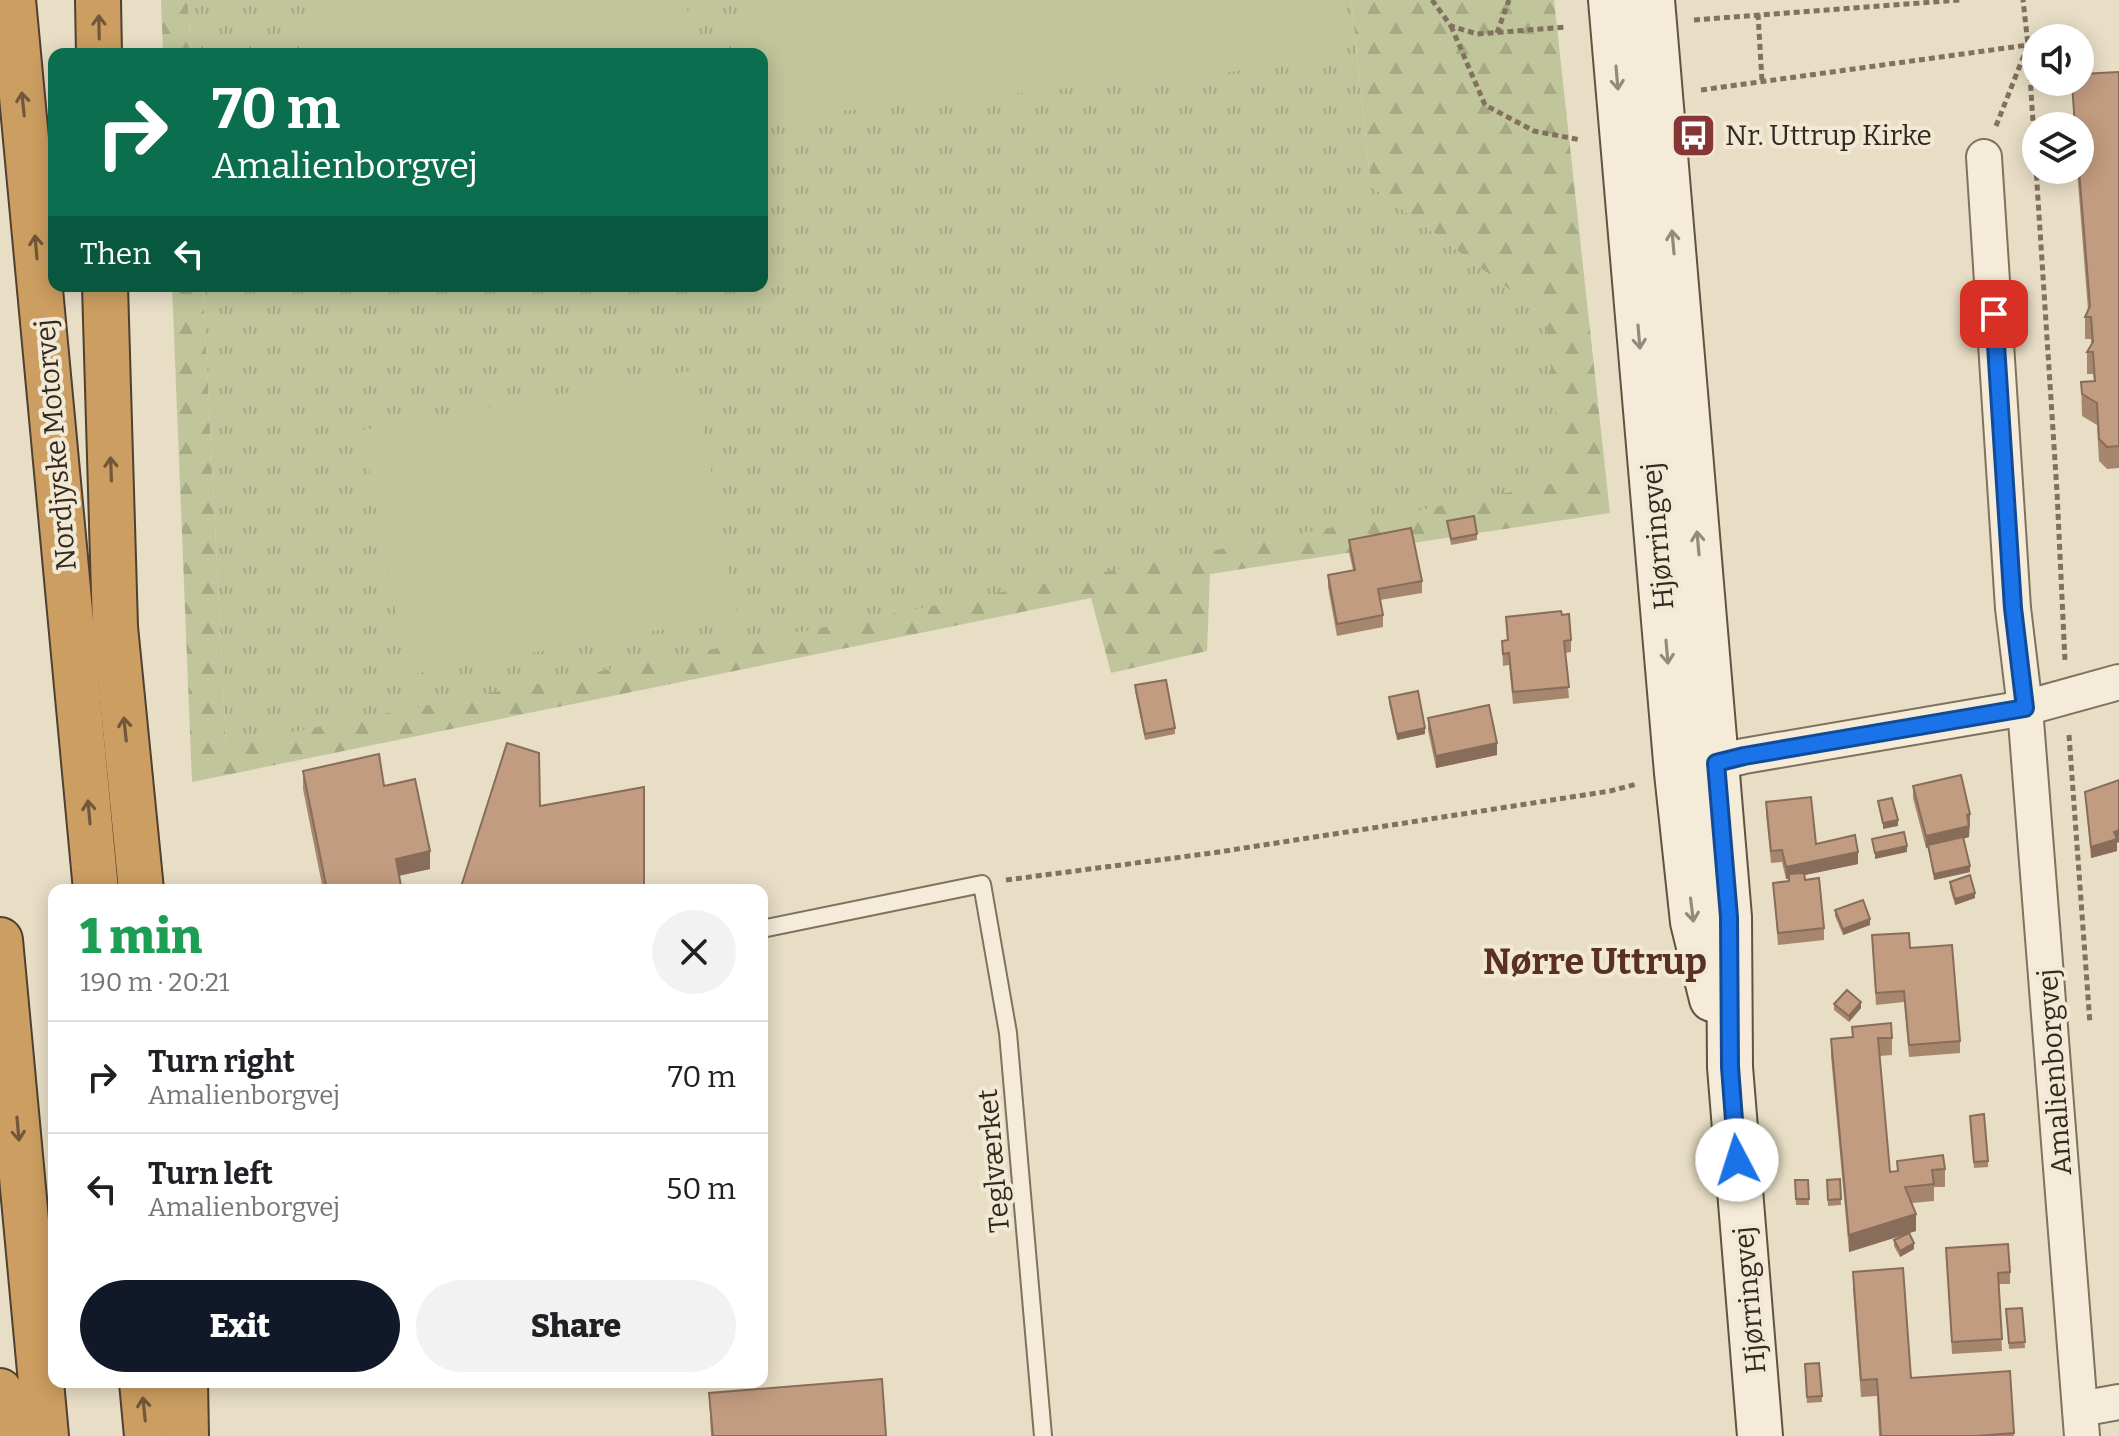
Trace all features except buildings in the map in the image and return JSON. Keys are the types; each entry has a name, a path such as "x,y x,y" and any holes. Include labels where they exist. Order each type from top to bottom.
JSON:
{"highway":[{"name":"Nordjyske Motorvej","path":"13,0 95,884"},
{"path":"98,0 99,48"},
{"path":"105,292 115,627 140,884"},
{"path":"0,940 46,1436"},
{"path":"143,1388 147,1436"},
{"path":"185,1388 186,1436"},
{"path":"0,1391 6,1436"}],"main road":[{"name":"Hjørringvej","path":"1611,0 1622,138 1697,768 1729,917 1730,1067 1760,1436"},
{"name":"Hjørringvej","path":"1652,0 1661,96 1697,768"}],"street":[{"name":"Amalienborgvej","path":"1984,157 2013,608 2025,708 2081,1422"},
{"path":"1697,768 1744,756 2025,708 2119,682"},
{"path":"2081,1422 2119,1402"}],"lane":[{"path":"768,928 982,884"},
{"name":"Teglværket","path":"982,884 1008,1033 1043,1436"}],"path":[{"path":"1432,0 1451,26 1485,105 1534,131 1581,140 1622,138"},
{"path":"1497,33 1509,0"},
{"path":"1693,20 1961,0"},
{"path":"1984,157 2028,45 2023,0"},
{"path":"1661,96 1762,81 1758,14"},
{"path":"1451,26 1477,34 1567,27"},
{"path":"982,884 1212,853 1610,791 1697,768"}],"green space":[{"path":"161,0 188,0 191,48 163,48"},
{"path":"188,0 1351,0 1371,186 1546,317 1562,482 226,745 203,292 768,292 768,48 191,48"},
{"path":"305,0 686,0 693,48 312,48"},
{"path":"744,0 1341,0 1347,60 768,118 768,48 748,48"},
{"path":"1351,0 1554,0 1610,513 1210,574 1207,651 1111,673 1091,598 192,782 172,292 203,292 226,744 1546,317 1371,186"},
{"path":"693,370 737,616 407,675 362,430"}],"place":[{"name":"Nr. Uttrup Kirke","path":"1694,135"}],"district":[{"name":"Nørre Uttrup","path":"1595,961"}],"route":[{"path":"1737,1160 1730,1067 1729,917 1716,763 2025,708 2013,608 1994,314"}]}
